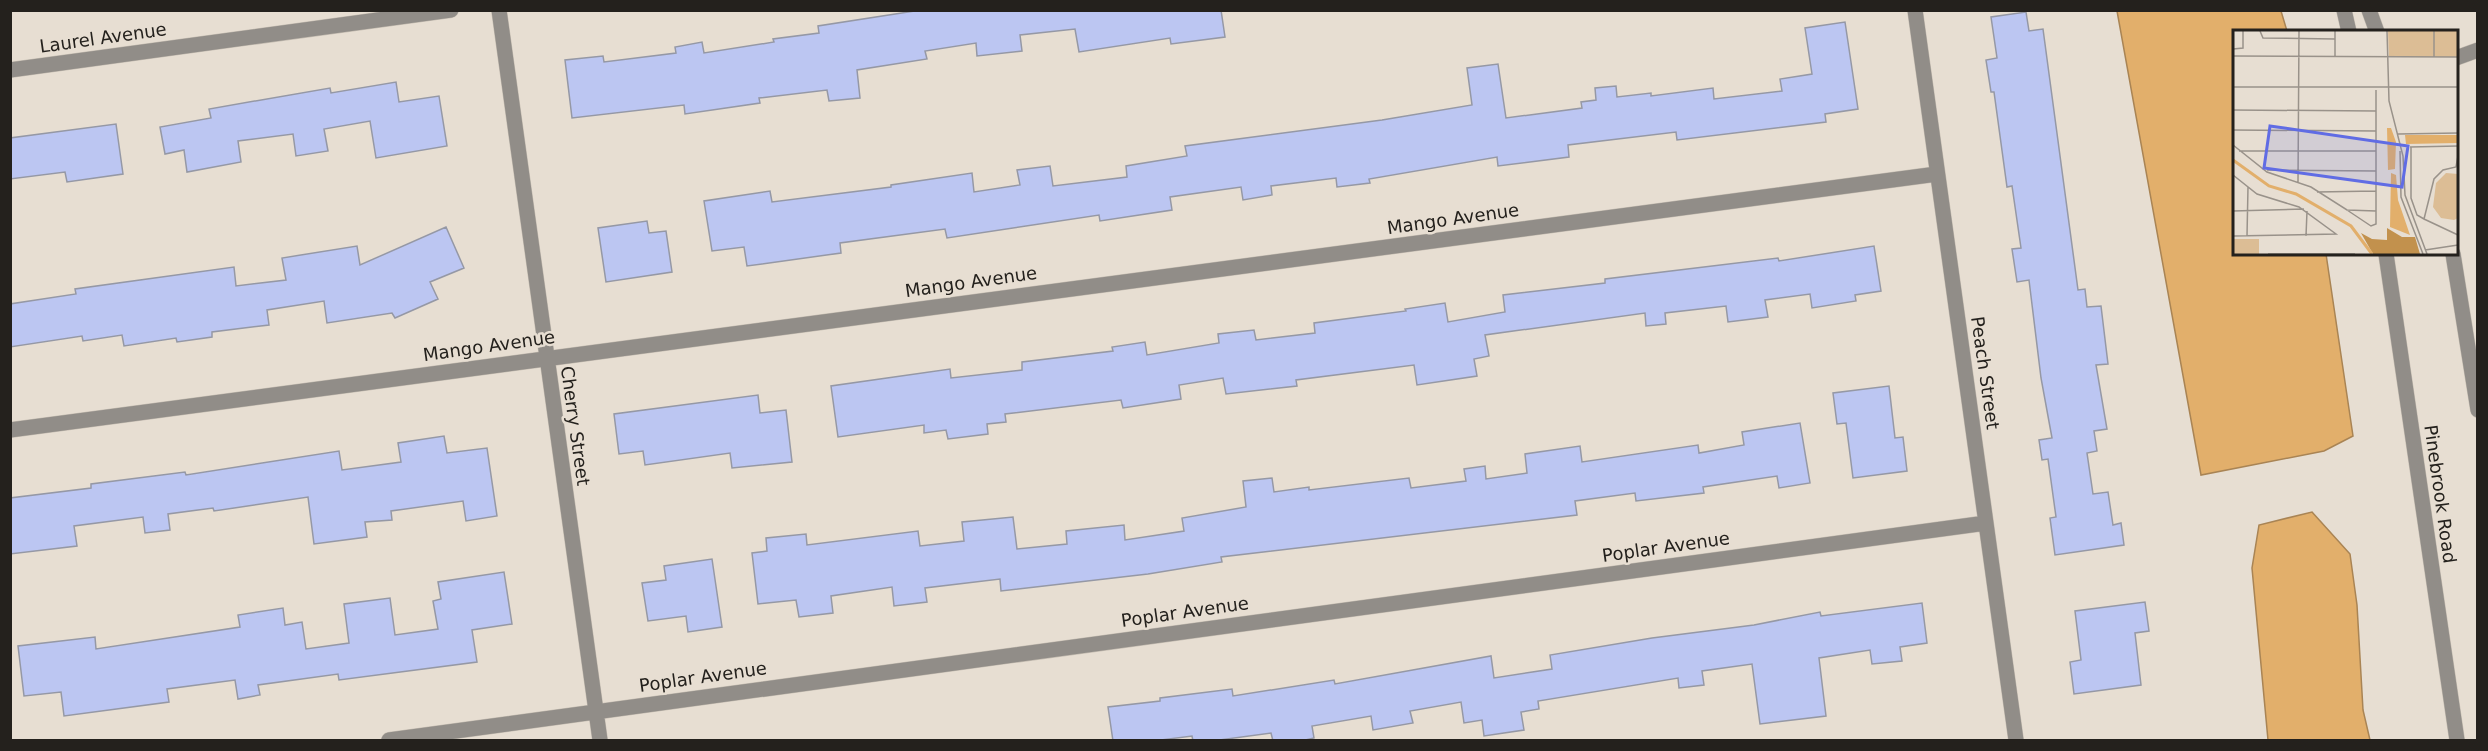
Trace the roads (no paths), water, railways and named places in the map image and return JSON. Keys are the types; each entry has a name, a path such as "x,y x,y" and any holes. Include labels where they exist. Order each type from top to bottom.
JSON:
{"street":[{"name":"Laurel Avenue","path":"10,70 451,10"},
{"name":"Cherry Street","path":"499,10 600,741"},
{"name":"Peach Street","path":"1915,10 2016,741"},
{"path":"2344,10 2349,30"},
{"path":"2369,10 2376,30"},
{"path":"2458,57 2478,50"},
{"name":"Mango Avenue","path":"10,430 1937,174"},
{"name":"Pinebrook Road","path":"2386,255 2457,741"},
{"path":"2453,255 2478,410"},
{"name":"Poplar Avenue","path":"389,741 1986,523"}]}
